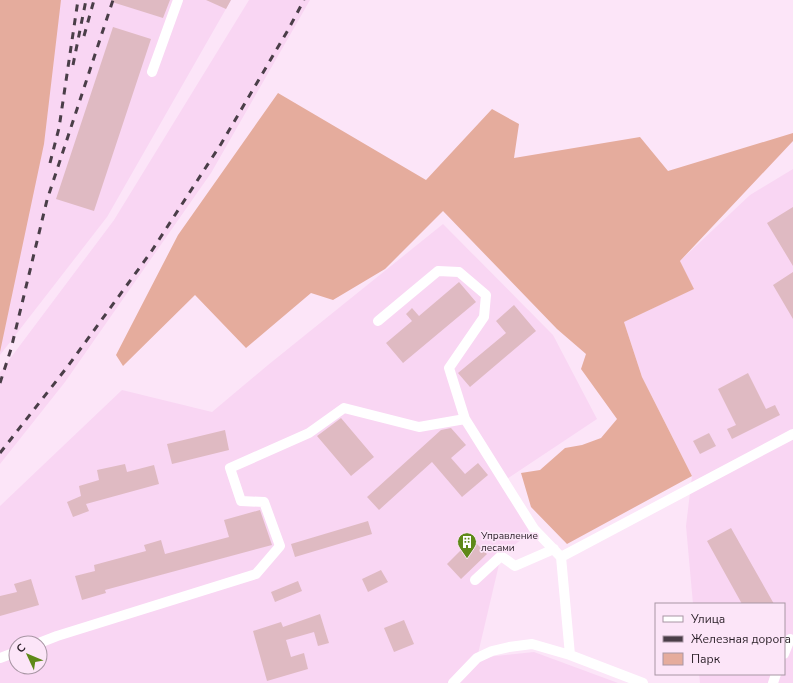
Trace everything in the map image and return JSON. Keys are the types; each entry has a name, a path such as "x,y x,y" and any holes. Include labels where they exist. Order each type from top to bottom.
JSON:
{"street":[{"path":"152,72 178,0"},
{"path":"378,321 438,271 459,272 486,295 484,317 449,368 465,419 534,530 561,557 570,655"},
{"path":"48,640 256,574 280,546 264,502 241,501 230,468 309,433 344,408 419,427 465,419"},
{"path":"561,557 793,434"},
{"path":"475,580 501,556 515,566 554,549"},
{"path":"785,652 790,639"},
{"path":"453,683 477,658 492,651 532,644 570,655 643,683"}],"shaded area":[{"path":"0,0 231,0 107,217 0,355"},
{"path":"249,0 310,0 211,173 65,382 0,464 0,372 114,220"},
{"path":"793,169 793,683 700,683 699,675 785,675 785,603 693,603 686,526 692,476 642,377 624,322 693,289 680,261 750,195"},
{"path":"443,224 553,335 597,419 504,481 534,529 501,556 477,658 534,652 618,683 0,683 0,506 122,390 212,412"}],"green space":[{"path":"0,0 61,0 44,144 0,352"},
{"path":"278,93 426,180 492,109 519,124 514,158 640,137 668,171 793,133 793,141 680,261 694,289 624,322 642,377 692,476 567,544 531,507 521,473 540,470 565,448 582,445 601,438 617,419 581,369 586,354 557,329 443,211 385,269 333,300 311,293 246,348 195,295 123,366 116,355 178,235"}],"building":[{"path":"112,0 170,0 163,18 112,2"},
{"path":"206,0 231,0 226,9"},
{"path":"113,27 151,39 94,211 56,199"},
{"path":"793,207 793,266 767,223"},
{"path":"793,272 793,319 773,285"},
{"path":"459,282 476,302 403,363 386,343 412,321 406,314 412,308 419,316"},
{"path":"514,305 536,331 470,387 458,373 506,333 496,321"},
{"path":"748,373 766,409 775,405 780,415 732,439 727,429 736,425 718,389"},
{"path":"341,418 374,457 351,476 317,436"},
{"path":"451,428 466,445 451,458 465,474 478,463 488,475 462,497 432,462 379,510 367,497 441,430"},
{"path":"225,430 229,450 172,464 167,444"},
{"path":"709,433 716,446 700,454 693,441"},
{"path":"125,464 127,472 154,465 159,484 86,504 89,511 73,517 67,502 81,496 79,486 99,480 97,470"},
{"path":"260,510 272,545 105,590 106,593 82,600 75,576 95,571 94,565 146,551 144,545 161,540 165,554 229,537 224,520"},
{"path":"368,521 372,534 295,557 291,544"},
{"path":"731,528 773,603 741,603 707,541"},
{"name":"Управление лесами","path":"472,539 487,554 461,579 447,564"},
{"path":"381,570 388,582 368,592 362,579"},
{"path":"31,579 39,605 0,616 0,596 17,592 14,584"},
{"path":"298,581 302,591 275,602 271,592"},
{"path":"320,614 329,643 318,646 314,632 286,640 291,657 304,653 308,669 267,681 253,631 281,622 283,627"},
{"path":"404,620 414,644 394,652 384,628"}],"railway":[{"path":"50,163 59,128 78,0"},
{"path":"73,65 86,0"},
{"path":"84,36 94,0"},
{"path":"0,383 11,349 47,200 113,0"},
{"path":"0,453 68,366 151,252 221,144 304,0"}],"place":[{"name":"Управление лесами","path":"467,559"}]}
